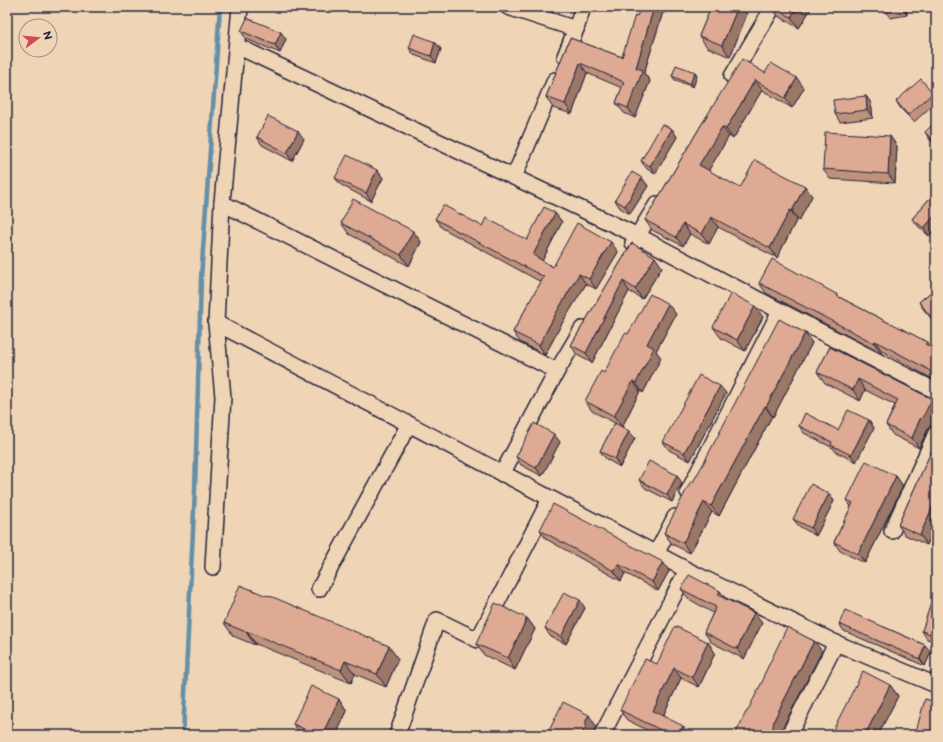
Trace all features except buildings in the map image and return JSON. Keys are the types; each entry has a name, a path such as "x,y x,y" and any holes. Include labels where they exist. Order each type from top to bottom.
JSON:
{"street":[{"path":"213,566 222,397 216,323 222,203 238,46 240,7"},
{"path":"508,7 576,29"},
{"path":"514,177 576,29 583,7"},
{"path":"727,84 772,7"},
{"path":"238,46 638,236 936,391"},
{"path":"626,256 662,195"},
{"path":"222,203 557,371"},
{"path":"656,554 780,311"},
{"path":"502,474 557,371 589,317"},
{"path":"216,323 687,570 836,642 936,685"},
{"path":"319,589 409,424"},
{"path":"892,532 936,433"},
{"path":"397,735 437,620 478,640 550,499"},
{"path":"602,735 687,570"},
{"path":"789,735 836,642"}],"waterway":[{"path":"183,735 195,489 201,278 220,7"}]}
